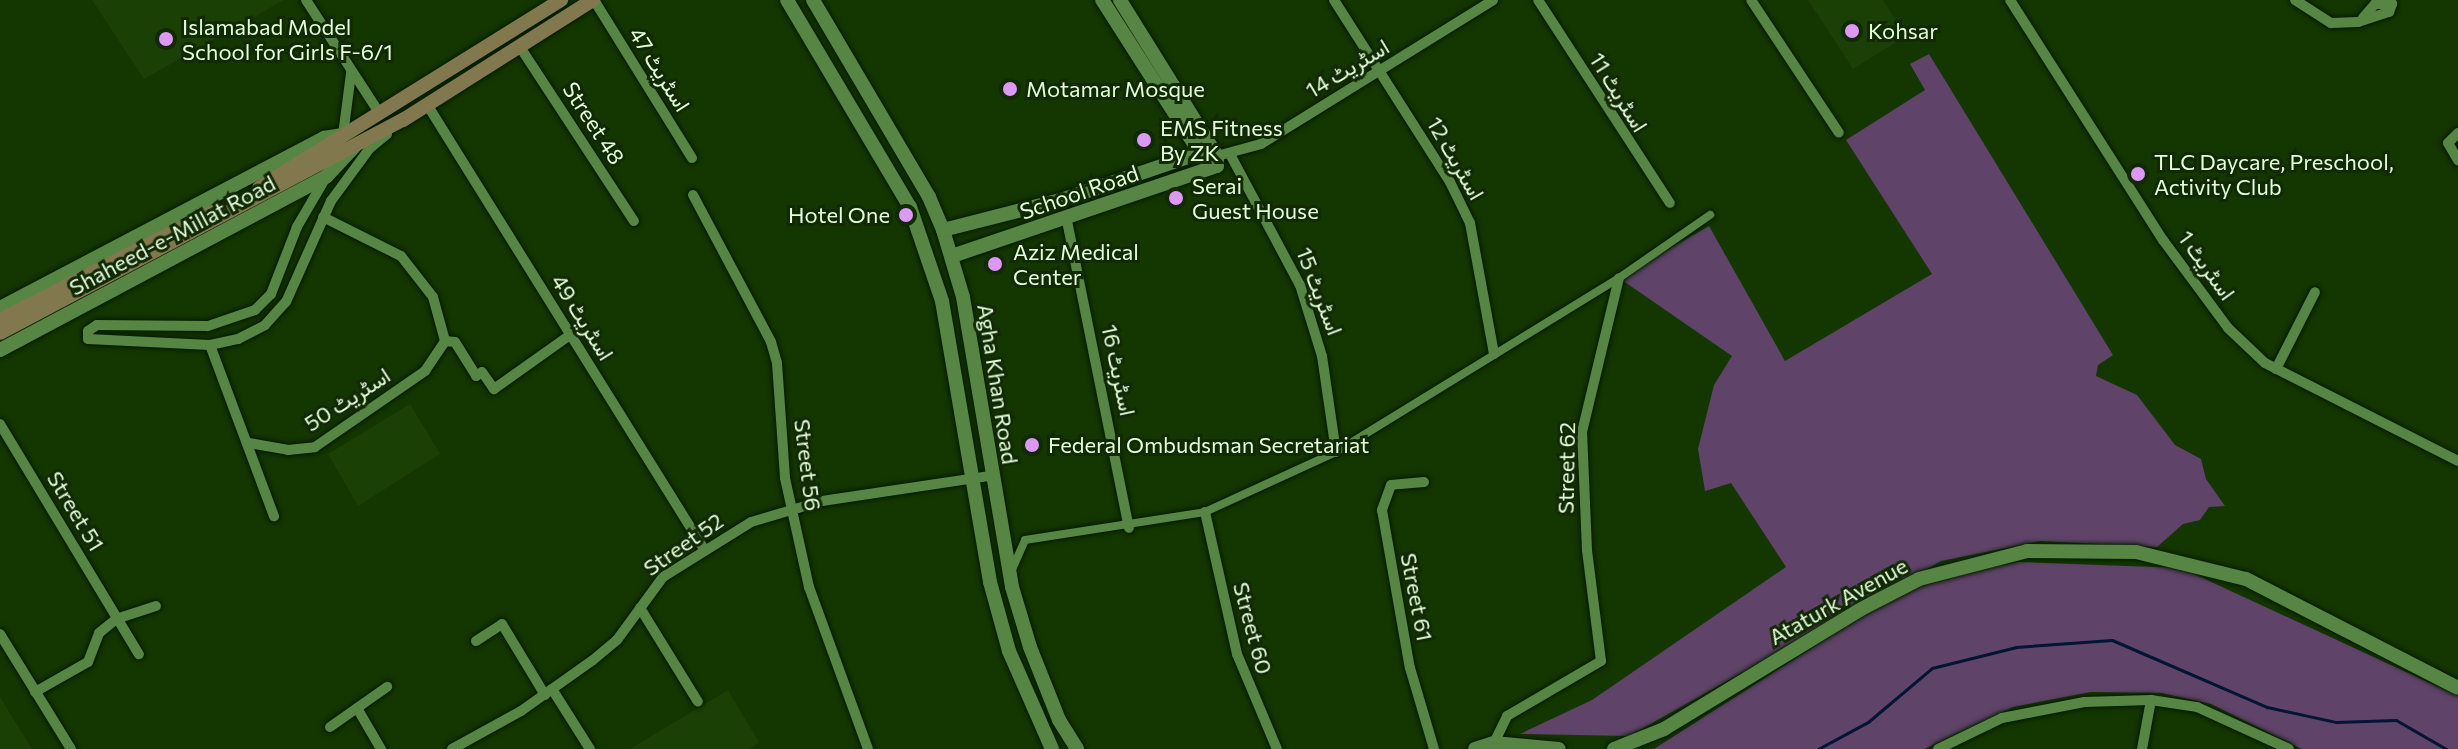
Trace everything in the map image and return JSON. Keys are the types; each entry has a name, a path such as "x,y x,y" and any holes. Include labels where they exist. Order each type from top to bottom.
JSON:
{"main road":[{"name":"Shaheed-e-Millat Road","path":"0,320 260,188 378,111 561,0"},
{"name":"Shaheed-e-Millat Road","path":"0,333 415,114 589,1"},
{"path":"404,96 415,114"}],"street":[{"path":"306,0 378,111"},
{"name":"Agha Khan Road","path":"787,0 910,207 942,301 970,479 1009,651 1052,749"},
{"name":"Agha Khan Road","path":"813,0 929,197 943,230 952,256 1009,576 1030,647 1077,749"},
{"path":"1102,0 1200,153 1220,160"},
{"path":"1120,0 1220,160"},
{"name":"اسٹریٹ 12","path":"1334,0 1470,223 1494,354"},
{"name":"اسٹریٹ 14","path":"1220,160 1261,144 1493,0"},
{"name":"اسٹریٹ 11","path":"1538,0 1670,203"},
{"path":"1751,0 1839,133"},
{"name":"اسٹریٹ 1","path":"2010,0 2198,290 2228,328 2276,369 2458,461"},
{"path":"2295,0 2331,23 2358,22 2389,12 2392,4 2375,4 2363,18"},
{"name":"اسٹریٹ 47","path":"589,1 692,158"},
{"name":"Street 48","path":"520,47 634,221"},
{"path":"343,135 351,72"},
{"path":"326,177 297,227 271,294 255,310 217,325 97,325 88,331 95,343 210,345 251,334 277,315 297,283 323,217 370,148 415,114"},
{"name":"اسٹریٹ 49","path":"415,114 570,335 704,549"},
{"path":"2458,133 2448,143 2458,160"},
{"name":"Shaheed-e-Millat Road","path":"0,308 324,138 343,135"},
{"name":"Shaheed-e-Millat Road","path":"0,350 326,177 355,146"},
{"name":"School Road","path":"943,230 1061,200 1200,153"},
{"name":"School Road","path":"952,256 1067,221 1220,160"},
{"name":"اسٹریٹ 15","path":"1220,160 1300,285 1322,356 1336,452"},
{"name":"Street 56","path":"693,195 744,284 777,363 791,508 825,644 868,749"},
{"path":"910,207 929,197"},
{"path":"1009,576 1025,540 1129,528 1205,512 1336,452 1619,278 1710,215"},
{"path":"323,217 401,256 433,297 450,341 476,376 482,372 494,389 570,335"},
{"name":"اسٹریٹ 16","path":"1067,221 1129,528"},
{"name":"Street 62","path":"1494,743 1507,716 1601,661 1586,536 1582,432 1619,278"},
{"path":"2276,369 2315,292"},
{"name":"اسٹریٹ 50","path":"249,443 288,450 315,447 425,371 450,341"},
{"path":"210,345 274,516"},
{"name":"Street 51","path":"0,424 139,654"},
{"name":"Street 52","path":"452,749 548,692 617,640 663,577 751,522 791,508 990,476"},
{"name":"Street 61","path":"1424,482 1391,485 1382,510 1398,611 1434,749"},
{"name":"Street 60","path":"1205,512 1237,654 1277,749"},
{"name":"Ataturk Avenue","path":"1614,749 1664,729 1861,609 1919,579 2027,551 2136,552 2246,579 2458,688"},
{"path":"35,692 88,662 99,633 116,619 156,606"},
{"path":"640,608 698,702"},
{"path":"476,641 502,624 590,749"},
{"path":"0,626 10,650"},
{"path":"0,634 71,749"},
{"path":"330,727 387,687"},
{"path":"2142,749 2151,700"},
{"path":"1938,749 2002,718 2084,702 2151,700 2197,707 2289,749"},
{"path":"357,708 381,749"},
{"path":"1475,749 1494,743 1559,749"}],"shaded area":[{"name":"Islamabad Model School for Girls F-6/1","path":"92,0 284,0 144,79"},
{"path":"1808,0 1883,0 1906,36 1853,69"},
{"path":"1929,54 2113,355 2098,365 2096,376 2137,395 2175,445 2201,459 2206,479 2225,506 2209,507 2200,520 2183,524 2157,547 2040,541 1941,561 1629,736 1520,734 1592,700 1786,567 1731,483 1705,491 1698,449 1714,385 1732,356 1619,278 1709,226 1785,361 1932,274 1846,140 1925,90 1910,64"},
{"path":"410,404 440,454 358,506 328,454"},
{"path":"2018,562 2181,568 2458,696 2458,749 2302,749 2211,704 2162,693 2091,692 2013,707 1924,749 1654,749 1866,613 1929,580"},
{"path":"728,690 759,742 749,749 630,749"},
{"path":"0,697 32,749 0,749"}],"waterway":[{"path":"1818,749 1868,722 1932,668 2016,647 2112,640 2267,707 2336,722 2396,720 2446,749"}],"place":[{"name":"Kohsar","path":"1852,31"},
{"name":"Islamabad Model School for Girls F-6/1","path":"166,39"},
{"name":"Motamar Mosque","path":"1010,89"},
{"name":"EMS Fitness By ZK","path":"1144,140"},
{"name":"TLC Daycare, Preschool, Activity Club","path":"2138,174"},
{"name":"Serai Guest House","path":"1176,198"},
{"name":"Hotel One","path":"906,215"},
{"name":"Aziz Medical Center","path":"995,264"},
{"name":"Federal Ombudsman Secretariat","path":"1032,445"}]}
